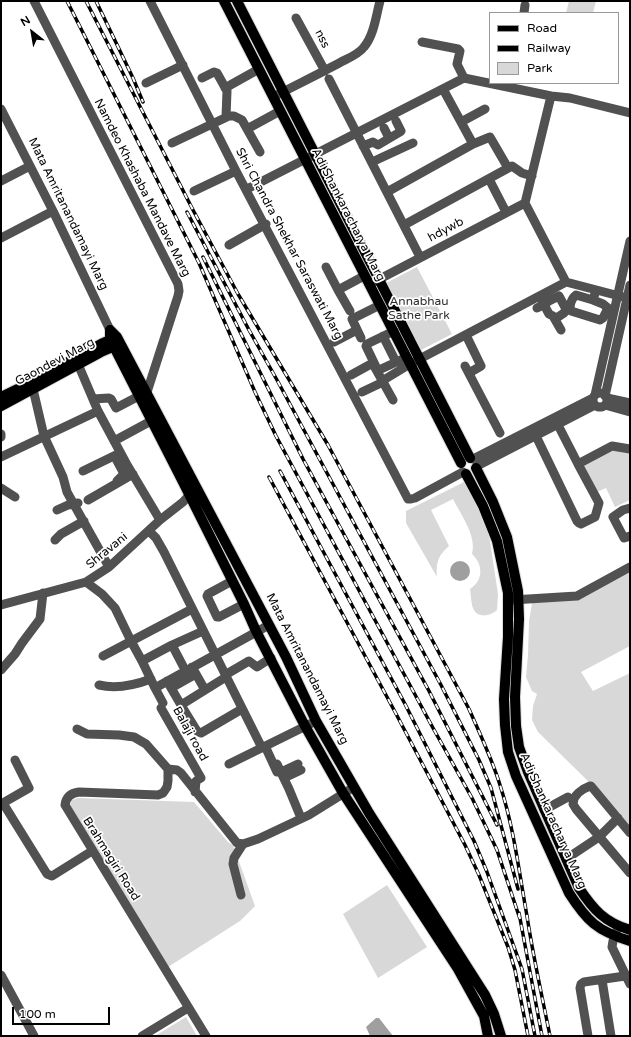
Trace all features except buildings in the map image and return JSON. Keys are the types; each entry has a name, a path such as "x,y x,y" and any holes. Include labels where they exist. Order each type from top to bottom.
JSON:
{"main road":[{"name":"Adi Shankaracharya Marg","path":"224,1 380,305 412,360 468,466 493,502 506,537 519,600 515,697 516,726 519,747 544,810 579,888 589,904 616,931 630,941"},
{"name":"Adi Shankaracharya Marg","path":"237,1 379,279 412,360"},
{"name":"Mata Amritanandamayi Marg","path":"114,339 143,394 197,487 269,625 316,721 373,820 485,995 494,1014 501,1036"},
{"name":"Gaondevi Marg","path":"1,397 31,386 78,364 101,352 114,339"},
{"name":"Gaondevi Marg","path":"1,406 31,386 114,339"},
{"name":"Mata Amritanandamayi Marg","path":"143,394 151,421 305,726 343,793 458,969 484,1016 488,1036"},
{"name":"Adi Shankaracharya Marg","path":"468,466 496,541 508,593 508,637 504,699 508,752 519,782 568,893 580,910 595,925 616,931 630,930"}],"street":[{"name":"Namdeo Khashaba Mandave Marg","path":"34,1 178,284 178,296 143,394"},
{"name":"Shri Chandra Shekhar Saraswati Marg","path":"150,1 237,172 266,224 408,499 411,500 415,498 468,466"},
{"path":"273,97 327,75 364,48 369,40 375,23 380,1"},
{"name":"nss","path":"296,18 364,146 420,257"},
{"path":"422,42 458,49 460,51 457,64 464,78"},
{"path":"146,84 183,65"},
{"path":"225,88 259,69"},
{"path":"202,78 214,72 217,73 227,95 226,117"},
{"path":"247,189 464,78 489,82"},
{"path":"508,85 630,113"},
{"path":"443,89 473,144"},
{"path":"551,96 525,202 566,282"},
{"name":"Mata Amritanandamayi Marg","path":"1,109 53,211 114,339"},
{"path":"461,122 485,109"},
{"path":"247,129 280,112"},
{"path":"172,142 226,117 234,116 242,120 260,152"},
{"path":"364,146 372,142 378,144 401,131 396,121"},
{"path":"384,128 389,138"},
{"path":"387,192 473,144 490,137 508,168"},
{"path":"372,162 413,143"},
{"path":"1,181 30,166"},
{"path":"404,225 512,166 522,173 532,176"},
{"path":"198,192 237,172"},
{"path":"489,179 506,212"},
{"name":"hdywb","path":"338,290 367,280 379,279 525,202"},
{"path":"1,238 53,211"},
{"path":"229,245 266,224"},
{"path":"600,400 618,296 630,241"},
{"path":"326,267 359,334 334,342"},
{"path":"362,392 380,383 412,360 466,334 566,282 627,298"},
{"path":"468,466 558,425 600,400 630,285"},
{"path":"593,300 596,290"},
{"path":"539,296 541,306 553,316 561,330"},
{"path":"541,306 559,296 566,309 564,313 555,319"},
{"path":"349,313 380,305"},
{"path":"394,331 367,344 366,346 377,369 379,370 396,362 412,360"},
{"path":"466,334 482,366 467,370 500,433"},
{"path":"383,336 396,362"},
{"path":"78,364 115,440 118,456 127,476 160,520"},
{"path":"351,375 373,364 393,400"},
{"path":"31,386 44,436 63,477 67,492 81,502 84,521 110,567"},
{"path":"94,399 109,398 116,408 143,394"},
{"path":"94,399 98,411 115,440"},
{"path":"600,400 630,412"},
{"path":"468,466 600,400 630,403"},
{"path":"1,457 98,411"},
{"path":"115,440 151,421"},
{"path":"536,436 579,523 581,524 595,517 599,503 558,425"},
{"path":"578,464 612,446 630,449"},
{"path":"83,472 118,456"},
{"path":"57,510 68,504 81,502 115,485 127,476"},
{"name":"Shravani","path":"2,601 43,593 86,582 110,567 160,520 183,502 188,494 197,487"},
{"path":"1,488 14,497"},
{"path":"630,508 623,510 613,517 624,538 630,536"},
{"path":"55,540 61,534 84,521"},
{"path":"150,531 164,552 214,654 226,672 242,709 286,791"},
{"path":"508,601 577,596 630,568"},
{"path":"232,581 208,594 207,596 218,617 244,604"},
{"path":"86,582 102,594 115,608 153,683"},
{"path":"1,670 15,654 40,619 43,593"},
{"path":"103,656 192,609"},
{"path":"170,687 190,669 214,654 269,625"},
{"path":"174,647 203,631"},
{"path":"142,661 189,642"},
{"path":"174,647 205,690"},
{"path":"181,705 205,690 226,672 249,661 257,667 271,658"},
{"path":"99,685 106,687 153,683 170,687 197,731 201,733 242,709"},
{"name":"Balaji road","path":"153,683 162,706 201,778 196,781 195,792"},
{"path":"229,764 316,721"},
{"path":"77,729 87,734 122,735 134,737 146,744 168,769 177,770 180,773 237,843 243,844 258,839 309,815 354,787"},
{"path":"15,760 28,788 2,803 47,874 52,876 92,851"},
{"path":"299,767 281,772 301,818"},
{"name":"Brahmagiri Road","path":"168,769 168,782 166,788 158,795 79,792 69,795 65,805 206,1036"},
{"path":"629,871 598,837 576,809 573,804 574,797 590,786 630,833"},
{"path":"544,810 568,797"},
{"path":"566,859 598,837 618,818"},
{"path":"242,895 233,864 234,858 243,844"},
{"path":"616,931 612,947 630,984"},
{"path":"1,975 34,1036"},
{"path":"588,1036 580,988 581,984 584,982 625,976"},
{"path":"602,980 611,1036"},
{"path":"142,1036 188,1008"}],"green space":[{"path":"569,1 596,1 593,12 566,12"},
{"name":"Annabhau Sathe Park","path":"417,267 452,334 421,350 386,283"},
{"path":"616,449 630,452 630,500 615,507 606,488 597,492 584,466"},
{"path":"464,482 488,528 498,594 497,610 488,615 478,614 472,606 470,589 475,585 480,577 480,567 476,558 472,554 473,547 470,533 453,499 431,510 449,546 438,560 437,577 406,523 406,511"},
{"path":"628,571 630,575 630,646 581,672 593,691 630,673 630,828 592,785 538,732 532,720 533,706 537,694 532,691 526,677 529,621 532,603 558,601"},
{"path":"78,798 194,802 228,842 233,845 255,906 240,921 168,967 70,805 72,800"},
{"path":"387,885 427,947 378,978 343,914"},
{"path":"186,1017 197,1036 155,1036"}],"shaded area":[{"path":"460,561 467,564 470,571 467,578 460,581 453,578 450,571 453,564"},
{"path":"376,1018 379,1018 393,1036 370,1036 366,1027"}],"railway":[{"path":"67,1 199,263 255,392 276,436 472,798 497,850 520,919"},
{"path":"86,1 193,210 238,294 328,445 469,709 486,747 500,785 509,817 550,1036"},
{"path":"96,1 143,102"},
{"path":"187,212 249,330 441,685 479,760 491,788 518,889"},
{"path":"203,257 303,459 429,691 497,825"},
{"path":"280,471 405,704 474,841 487,872 522,969 535,1036"},
{"path":"269,477 394,710 465,845 479,875 508,947 515,970 528,1036"},
{"path":"519,913 542,1036"}]}
